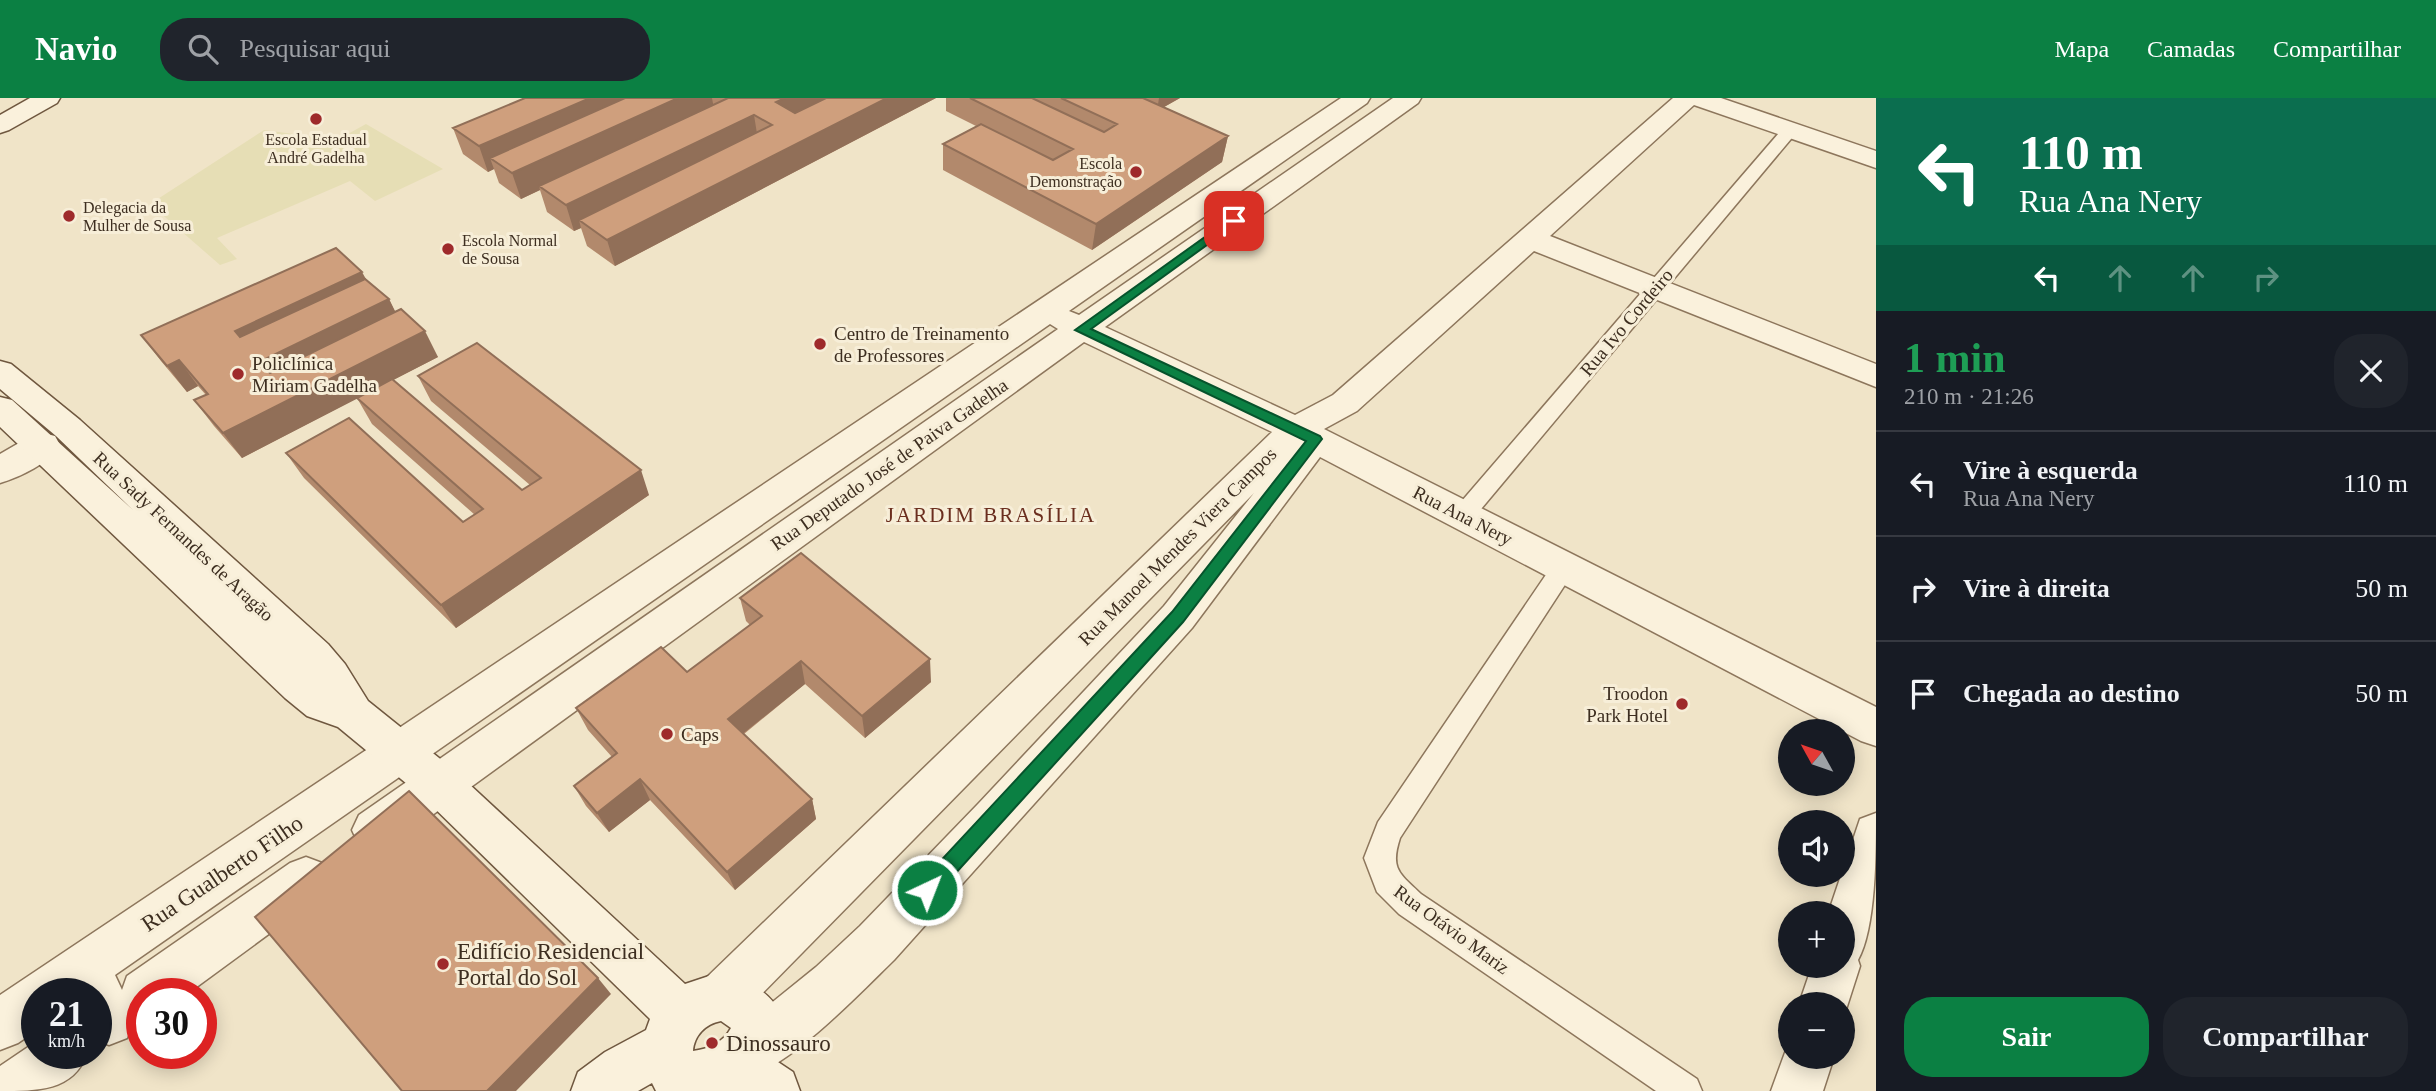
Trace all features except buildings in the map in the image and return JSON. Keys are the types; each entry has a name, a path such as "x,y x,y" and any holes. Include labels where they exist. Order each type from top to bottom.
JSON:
{"street":[{"path":"0,103 9,98"},
{"path":"0,125 48,98"},
{"name":"Rua Manoel Mendes Viera Campos","path":"690,1047 1306,434 1345,403 1688,98"},
{"path":"1697,98 1876,160"},
{"name":"Rua Deputado José de Paiva Gadelha","path":"398,752 1046,310 1378,102"},
{"name":"Rua Deputado José de Paiva Gadelha","path":"439,784 1081,330 1378,102"},
{"path":"1528,238 1876,376"},
{"name":"Rua Ana Nery","path":"1046,310 1081,330 1306,434 1876,728"},
{"name":"Rua Sady Fernandes de Aragão","path":"0,372 68,428 314,656 331,676 353,714 439,784 690,1047 738,1001 750,1012 756,1029 758,1070"},
{"path":"915,399 947,423"},
{"name":"Rua Sady Fernandes de Aragão","path":"0,408 300,686 322,703 353,714"},
{"path":"597,1091 623,1070 690,1047 711,1090 758,1070 833,984 877,943 994,819 1178,617 1306,434"},
{"path":"0,470 43,445"},
{"path":"786,487 818,514"},
{"name":"Rua Gualberto Filho","path":"68,978 398,752"},
{"path":"86,966 123,1010 439,784"},
{"path":"1855,903 1876,834"},
{"path":"0,1025 21,1011"},
{"path":"9,1091 41,1069"},
{"path":"1797,1091 1804,1069"}],"lane":[{"name":"Rua Ivo Cordeiro","path":"1463,515 1790,130"},
{"name":"Rua Otávio Mariz","path":"1564,567 1388,832 1379,858 1387,882 1410,904 1685,1091"}],"shaded area":[{"path":"366,124 443,169 375,201 350,181 217,238 237,259 220,265 150,204 264,130 337,140"}],"place":[{"name":"Escola Estadual André Gadelha","path":"316,119"},
{"name":"Escola Demonstração","path":"1136,172"},
{"name":"Delegacia da Mulher de Sousa","path":"69,216"},
{"name":"Escola Normal de Sousa","path":"448,249"},
{"name":"Centro de Treinamento de Professores","path":"820,344"},
{"name":"Policlínica Miriam Gadelha","path":"238,374"},
{"name":"Troodon Park Hotel","path":"1682,704"},
{"name":"Caps","path":"667,734"},
{"name":"Edifício Residencial Portal do Sol","path":"443,964"},
{"name":"Dinossauro","path":"712,1043"}],"district":[{"name":"JARDIM BRASÍLIA","path":"991,515"}],"route":[{"path":"927,890 1178,617 1315,439 1081,330 1234,221"}]}
